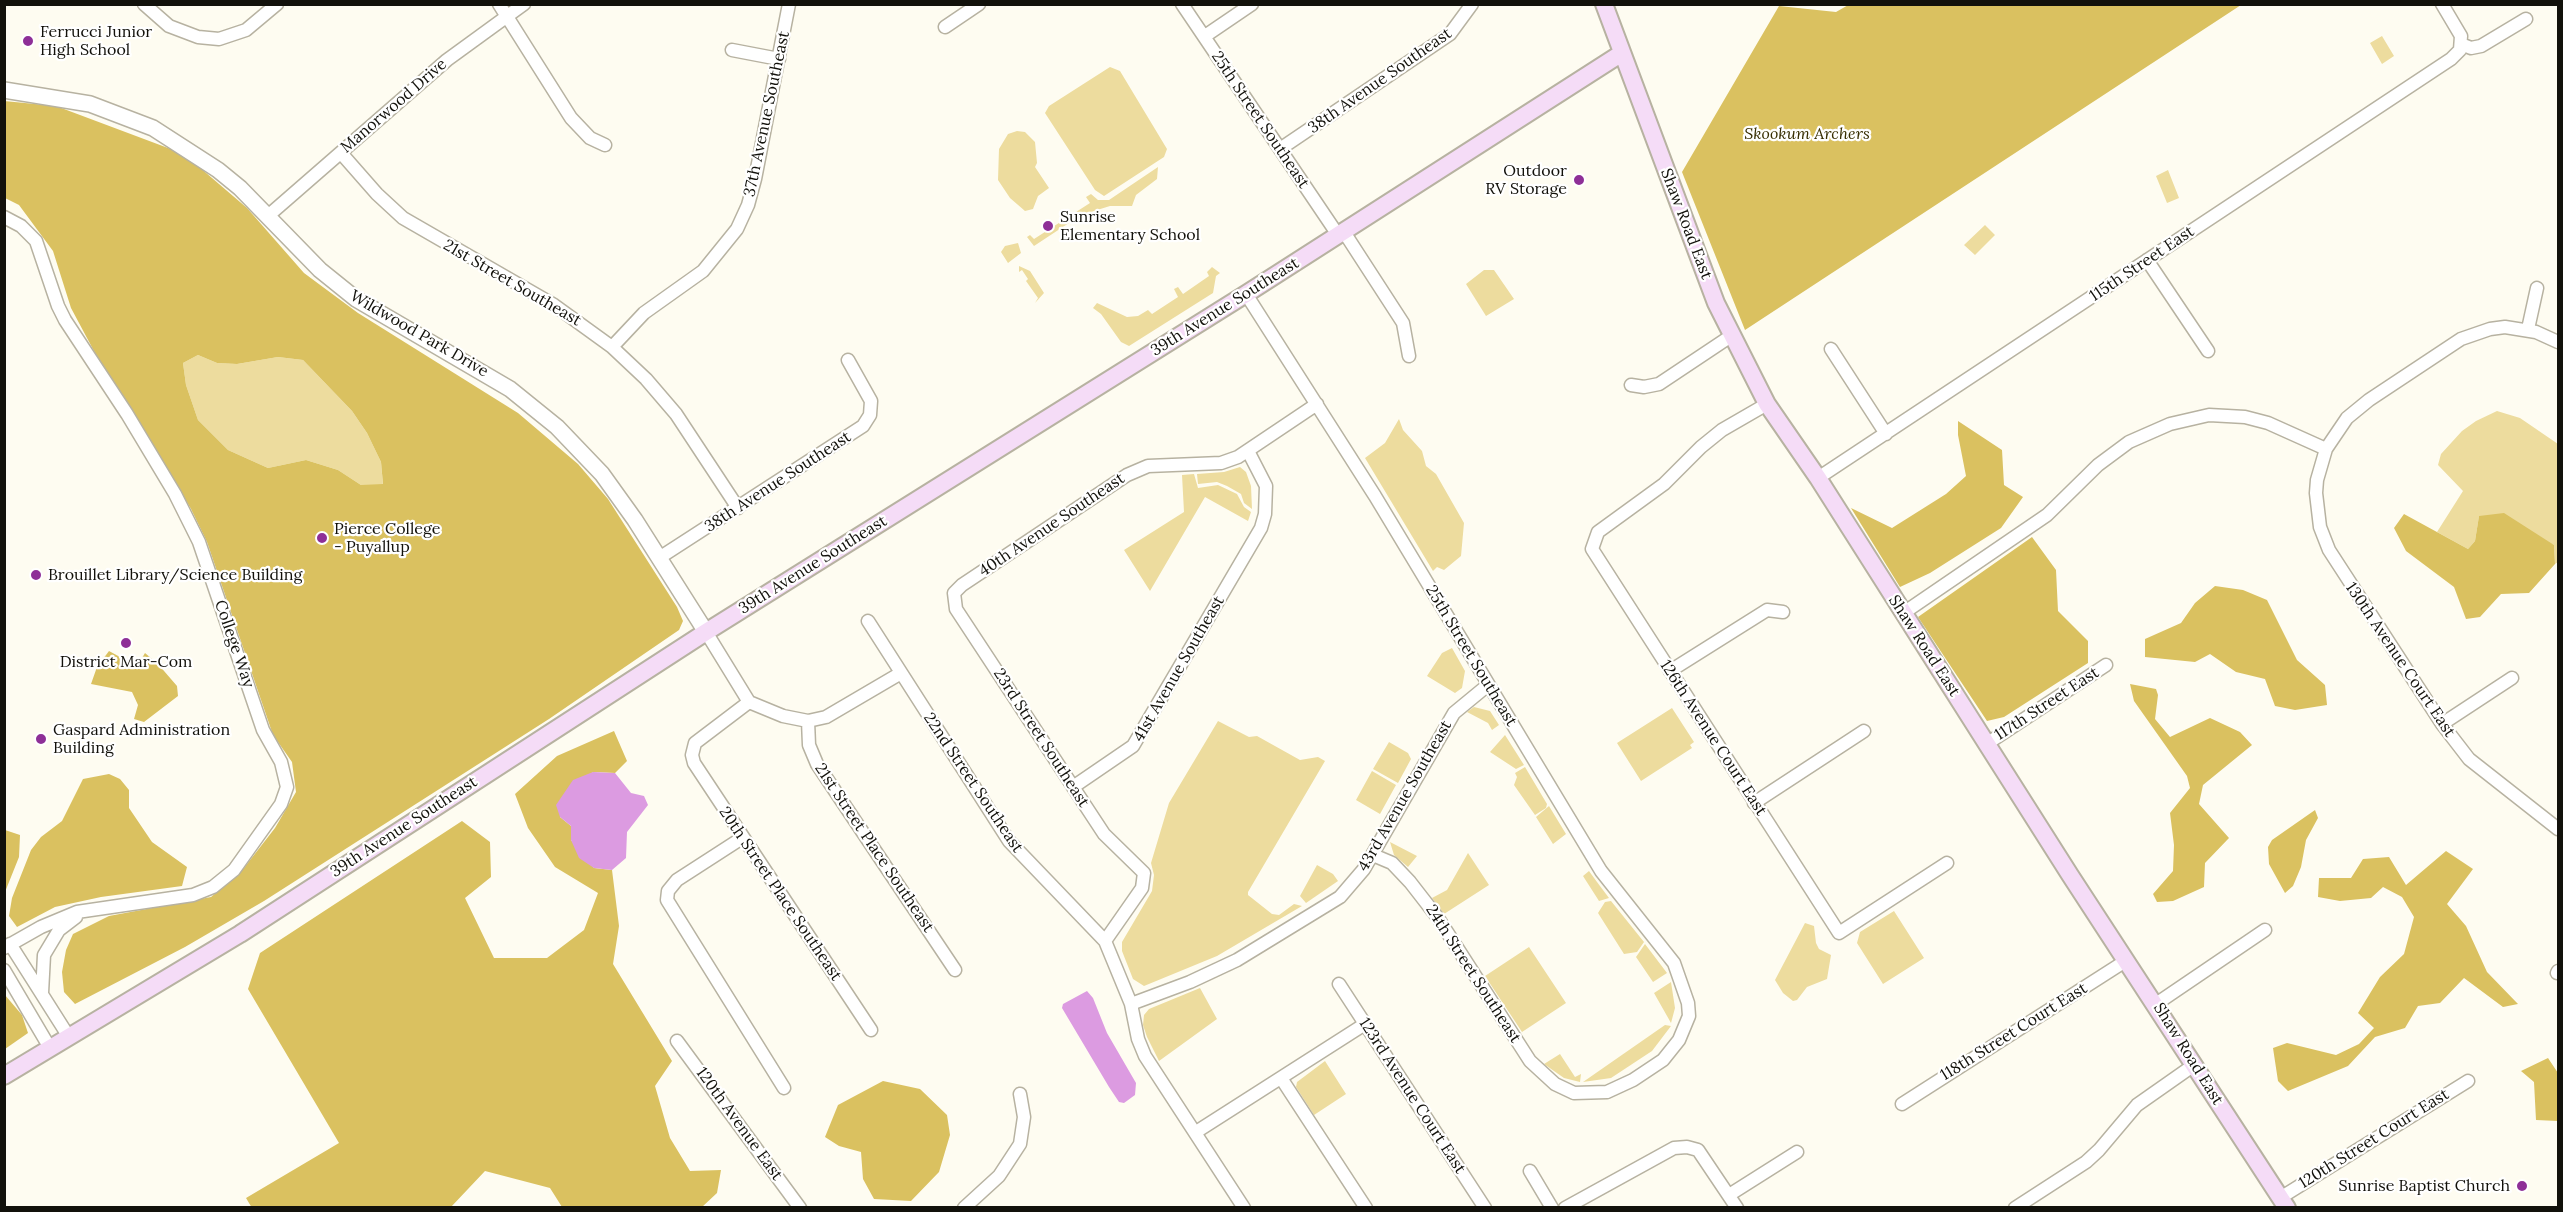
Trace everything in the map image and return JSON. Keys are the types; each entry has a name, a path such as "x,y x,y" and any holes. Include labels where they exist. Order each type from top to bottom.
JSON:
{"main road":[{"name":"Shaw Road East","path":"1604,4 1716,303 1767,404 1818,478 1902,614 1988,743 2070,875 2284,1203"},
{"name":"39th Avenue Southeast","path":"4,1076 250,928 706,632 1341,234 1622,53"}],"street":[{"path":"144,4 169,26 198,37 219,39 246,30 277,4"},
{"path":"499,4 572,118 590,138 605,145"},
{"name":"Manorwood Drive","path":"268,215 447,60 524,4"},
{"name":"37th Avenue Southeast","path":"612,347 644,313 703,271 736,229 752,192 789,4"},
{"path":"945,27 979,4"},
{"name":"25th Street Southeast","path":"1182,4 1280,149 1341,234"},
{"path":"1205,36 1252,4"},
{"name":"38th Avenue Southeast","path":"1280,149 1450,34 1472,4"},
{"path":"2442,4 2461,36 2461,44 2471,48 2481,46 2526,19"},
{"name":"115th Street East","path":"1818,478 2451,59 2461,44"},
{"path":"732,50 779,58"},
{"name":"Wildwood Park Drive","path":"4,90 90,104 153,128 218,170 268,215 320,270 356,299 383,317 491,377 557,427 602,474 706,632"},
{"name":"21st Street Southeast","path":"341,153 377,194 403,218 554,305 612,347 646,379 676,414 738,508"},
{"name":"College Way","path":"4,217 21,226 36,241 58,306 175,494 199,542 263,730 281,762 287,787 281,804 234,870 213,887 193,895 92,909 55,921 7,946 42,993 69,1037"},
{"path":"1341,234 1403,323 1409,356"},
{"path":"2147,260 2208,351"},
{"path":"2537,288 2528,329 2559,342"},
{"name":"25th Street Southeast","path":"1246,294 1317,404 1601,871 1674,963 1686,989 1689,1016 1684,1031 1663,1060 1607,1092 1574,1093"},
{"name":"130th Avenue Court East","path":"2528,329 2490,328 2461,339 2354,412 2335,433 2326,449 2317,480 2316,506 2326,543 2360,600 2442,724 2469,759 2559,829"},
{"path":"1631,385 1644,387 1659,384 1731,336"},
{"path":"1831,349 1886,434"},
{"name":"38th Avenue Southeast","path":"659,558 857,431 868,420 871,401 848,360"},
{"name":"40th Avenue Southeast","path":"954,593 962,585 1127,475 1148,466 1221,463 1248,451 1317,404"},
{"name":"126th Avenue Court East","path":"1767,404 1722,430 1701,447 1664,484 1598,532 1592,543 1592,549 1839,933 1947,863"},
{"path":"1902,614 2047,515 2098,465 2129,442 2170,424 2210,415 2245,417 2268,423 2326,449"},
{"name":"41st Avenue Southeast","path":"1073,787 1133,746 1261,528 1265,514 1266,486 1248,451"},
{"name":"23rd Street Southeast","path":"954,593 956,609 1111,844 1144,873 1142,888 1105,941"},
{"path":"1670,671 1767,610 1783,612"},
{"name":"22nd Street Southeast","path":"868,621 1015,848 1105,941 1131,1004 1140,1047 1244,1208"},
{"path":"706,632 749,702 783,716 808,721 838,712 901,673"},
{"name":"117th Street East","path":"1988,743 2106,665"},
{"path":"2442,724 2512,678"},
{"name":"43rd Avenue Southeast","path":"1131,1004 1214,972 1319,912 1350,887 1373,855 1454,713 1488,685"},
{"name":"20th Street Place Southeast","path":"749,702 694,743 692,755 694,763 871,1030"},
{"name":"21st Street Place Southeast","path":"808,721 809,745 817,764 955,970"},
{"path":"1754,802 1864,731"},
{"path":"742,838 678,880 668,891 667,900 784,1088"},
{"name":"24th Street Southeast","path":"1373,855 1392,863 1410,882 1437,918 1530,1061 1547,1079 1574,1093"},
{"path":"42,993 44,955 50,941 71,920 92,909"},
{"path":"2156,1004 2265,930"},
{"name":"118th Street Court East","path":"1902,1104 2127,960"},
{"path":"4,970 50,1048"},
{"name":"123rd Avenue Court East","path":"1339,984 1485,1208"},
{"path":"4,985 21,999"},
{"path":"1196,1132 1365,1024"},
{"name":"120th Avenue East","path":"677,1041 800,1208"},
{"path":"2015,1208 2086,1162 2137,1105 2194,1065"},
{"path":"1281,1078 1365,1208"},
{"name":"120th Street Court East","path":"2284,1203 2468,1081"},
{"path":"964,1208 999,1176 1016,1154 1024,1130 1020,1094"},
{"path":"1565,1208 1674,1148 1687,1147 1698,1150 1737,1208"},
{"path":"1729,1195 1797,1152"},
{"path":"1530,1171 1552,1208"}],"shaded area":[{"path":"2382,36 2394,56 2382,64 2370,43"},
{"path":"1110,67 1120,71 1167,149 1164,157 1104,196 1095,190 1045,113 1049,106"},
{"path":"1017,131 1025,132 1035,142 1037,163 1035,167 1049,188 1038,196 1033,209 1025,211 1010,198 998,180 999,149 1008,134"},
{"path":"1158,167 1157,179 1136,195 1132,206 1110,206 1081,215 1034,246 1027,237 1030,235 1034,239 1090,203 1086,197 1091,194 1098,200 1109,200"},
{"path":"2168,170 2179,198 2167,203 2156,176"},
{"path":"1985,225 1995,235 1975,255 1964,245"},
{"path":"1018,243 1021,253 1008,263 1001,252 1005,246"},
{"path":"1019,266 1030,271 1044,293 1035,303 1038,298 1026,281 1028,279 1022,270 1019,272"},
{"path":"1212,267 1220,273 1216,276 1213,293 1129,346 1121,342 1101,314 1093,308 1097,303 1127,317 1138,316 1148,310 1152,314 1178,297 1174,289 1178,287 1183,294 1209,276 1207,272"},
{"path":"1484,270 1494,270 1514,299 1486,316 1466,284"},
{"path":"198,355 217,363 237,364 278,357 303,360 352,411 367,433 381,462 383,485 361,485 338,470 306,460 268,468 228,450 198,420 186,385 183,363"},
{"path":"2497,411 2520,418 2558,444 2558,562 2555,564 2554,545 2479,516 2475,541 2468,549 2437,532 2463,491 2438,465 2441,454 2462,431"},
{"path":"1399,419 1403,430 1422,451 1426,466 1436,474 1464,523 1461,556 1444,570 1437,567 1433,571 1365,458 1385,443"},
{"path":"1240,467 1246,472 1251,486 1252,509 1244,503 1241,494 1227,486 1217,482 1198,484 1197,474 1224,472"},
{"path":"1194,474 1198,488 1218,485 1237,494 1244,507 1251,512 1248,521 1205,497 1150,591 1124,550 1184,512 1182,475"},
{"path":"1452,648 1465,671 1462,688 1455,693 1427,676 1442,653"},
{"path":"1474,707 1490,711 1499,725 1492,730 1488,723 1467,712"},
{"path":"1672,708 1694,742 1690,745 1692,748 1641,781 1617,743"},
{"path":"1218,721 1249,737 1257,736 1300,760 1318,757 1325,761 1248,892 1248,895 1272,914 1279,915 1294,904 1302,906 1217,956 1144,986 1133,979 1122,951 1122,942 1152,891 1154,875 1151,863 1169,803"},
{"path":"1505,735 1524,765 1516,769 1490,752"},
{"path":"1389,742 1408,753 1411,759 1398,783 1373,769"},
{"path":"1525,767 1547,804 1546,808 1535,815 1514,785 1517,777 1515,773"},
{"path":"1372,771 1396,785 1380,814 1356,800"},
{"path":"593,772 615,773 631,793 644,796 648,805 627,832 626,858 612,870 594,868 579,858 571,840 571,826 560,817 556,805 573,780"},
{"path":"1549,806 1566,834 1553,844 1536,817"},
{"path":"1390,842 1417,856 1408,867 1394,855"},
{"path":"1468,853 1489,885 1444,914 1432,898 1447,890"},
{"path":"1317,865 1333,874 1338,881 1306,903 1300,896"},
{"path":"1589,871 1609,898 1599,901 1583,876"},
{"path":"1611,901 1644,942 1637,952 1624,954 1598,913 1605,902"},
{"path":"1894,911 1924,958 1883,984 1857,943 1860,932"},
{"path":"1805,923 1814,926 1819,949 1831,955 1827,979 1807,987 1797,1000 1793,1001 1783,993 1775,980"},
{"path":"1645,944 1667,973 1653,982 1636,957"},
{"path":"1529,947 1566,1003 1522,1032 1485,976"},
{"path":"1671,982 1675,1008 1671,1023 1654,993"},
{"path":"1200,988 1217,1019 1159,1061 1143,1025 1144,1015 1149,1009"},
{"path":"1087,991 1093,998 1107,1033 1136,1083 1135,1095 1124,1103 1119,1102 1109,1087 1062,1008 1063,1004"},
{"path":"1665,1025 1671,1026 1652,1051 1611,1078 1583,1082"},
{"path":"1560,1054 1575,1077 1581,1074 1580,1082 1564,1078 1544,1064"},
{"path":"1325,1061 1346,1094 1314,1115 1296,1087 1297,1082"}],"green space":[{"name":"Skookum Archers","path":"1850,4 2241,5 1745,330 1682,172 1779,6 1836,12"},
{"path":"4,101 56,106 184,154 247,208 304,273 358,313 518,413 578,464 608,499 677,607 683,621 679,630 549,719 264,901 185,947 75,1004 64,992 62,972 66,950 73,934 109,916 211,897 240,873 275,828 296,792 292,762 273,735 207,542 191,509 95,353 71,308 53,251 19,205 5,198","holes":["198,355 217,363 237,364 278,357 303,360 352,411 367,433 381,462 383,484 361,485 338,470 306,460 268,468 228,450 198,420 186,385 183,363"]},
{"path":"1958,421 2002,450 2004,485 2023,497 2001,528 1930,573 1900,587 1851,508 1892,528 1946,494 1966,476 1958,435"},
{"path":"2504,513 2554,545 2555,564 2529,593 2501,594 2480,617 2466,619 2454,587 2406,551 2394,528 2404,514 2468,549 2475,541 2479,516"},
{"path":"2032,537 2056,570 2058,611 2088,641 2088,663 2004,717 1987,721 1918,617"},
{"path":"2215,586 2243,590 2267,600 2297,660 2325,685 2327,705 2295,710 2275,706 2265,679 2236,672 2210,654 2195,662 2145,657 2145,639 2181,623 2195,603"},
{"path":"109,651 131,663 139,663 145,653 177,686 178,696 144,722 134,719 138,705 132,692 91,684 97,667"},
{"path":"2130,684 2156,689 2158,695 2155,719 2170,737 2210,718 2240,732 2252,745 2203,785 2199,804 2229,838 2205,863 2204,887 2173,901 2157,902 2153,894 2173,871 2174,845 2170,813 2190,788 2187,776 2134,701"},
{"path":"614,731 627,761 615,773 593,772 560,817 571,826 571,840 594,868 612,870 619,926 613,964 672,1061 655,1086 670,1138 690,1171 721,1170 717,1193 702,1207 562,1207 550,1188 485,1171 451,1207 252,1208 246,1198 339,1143 248,989 260,953 462,821 490,842 491,877 465,898 494,958 547,958 584,930 598,893 555,867 528,828 515,794 557,756"},
{"path":"109,774 120,779 129,790 129,808 152,842 187,867 182,886 101,897 55,907 17,927 9,916 12,898 31,850 41,837 62,821 83,779"},
{"path":"2315,810 2318,818 2306,840 2301,867 2293,886 2285,893 2269,864 2268,847 2272,840"},
{"path":"5,830 20,835 19,857 5,892"},
{"path":"2446,851 2473,869 2447,904 2466,926 2487,972 2518,1004 2503,1007 2464,978 2440,1003 2418,1006 2405,1028 2375,1037 2348,1066 2288,1091 2278,1081 2273,1048 2287,1043 2336,1055 2359,1044 2374,1028 2358,1013 2380,977 2404,954 2414,917 2402,897 2383,887 2371,898 2340,901 2318,897 2319,878 2351,878 2363,859 2389,857 2406,885"},
{"path":"5,995 22,1015 28,1033 5,1049"},
{"path":"2548,1058 2558,1073 2558,1121 2536,1120 2534,1082 2521,1071"},
{"path":"883,1081 920,1089 947,1115 950,1135 939,1172 911,1201 874,1199 863,1179 861,1152 839,1146 825,1137 838,1105"}],"place":[{"name":"Ferrucci Junior High School","path":"28,41"},
{"name":"Outdoor RV Storage","path":"1579,180"},
{"name":"Sunrise Elementary School","path":"1048,226"},
{"name":"Pierce College - Puyallup","path":"322,538"},
{"name":"Brouillet Library/Science Building","path":"36,575"},
{"name":"District Mar-Com","path":"126,643"},
{"name":"Gaspard Administration Building","path":"41,739"},
{"name":"Sunrise Baptist Church","path":"2522,1186"}]}
